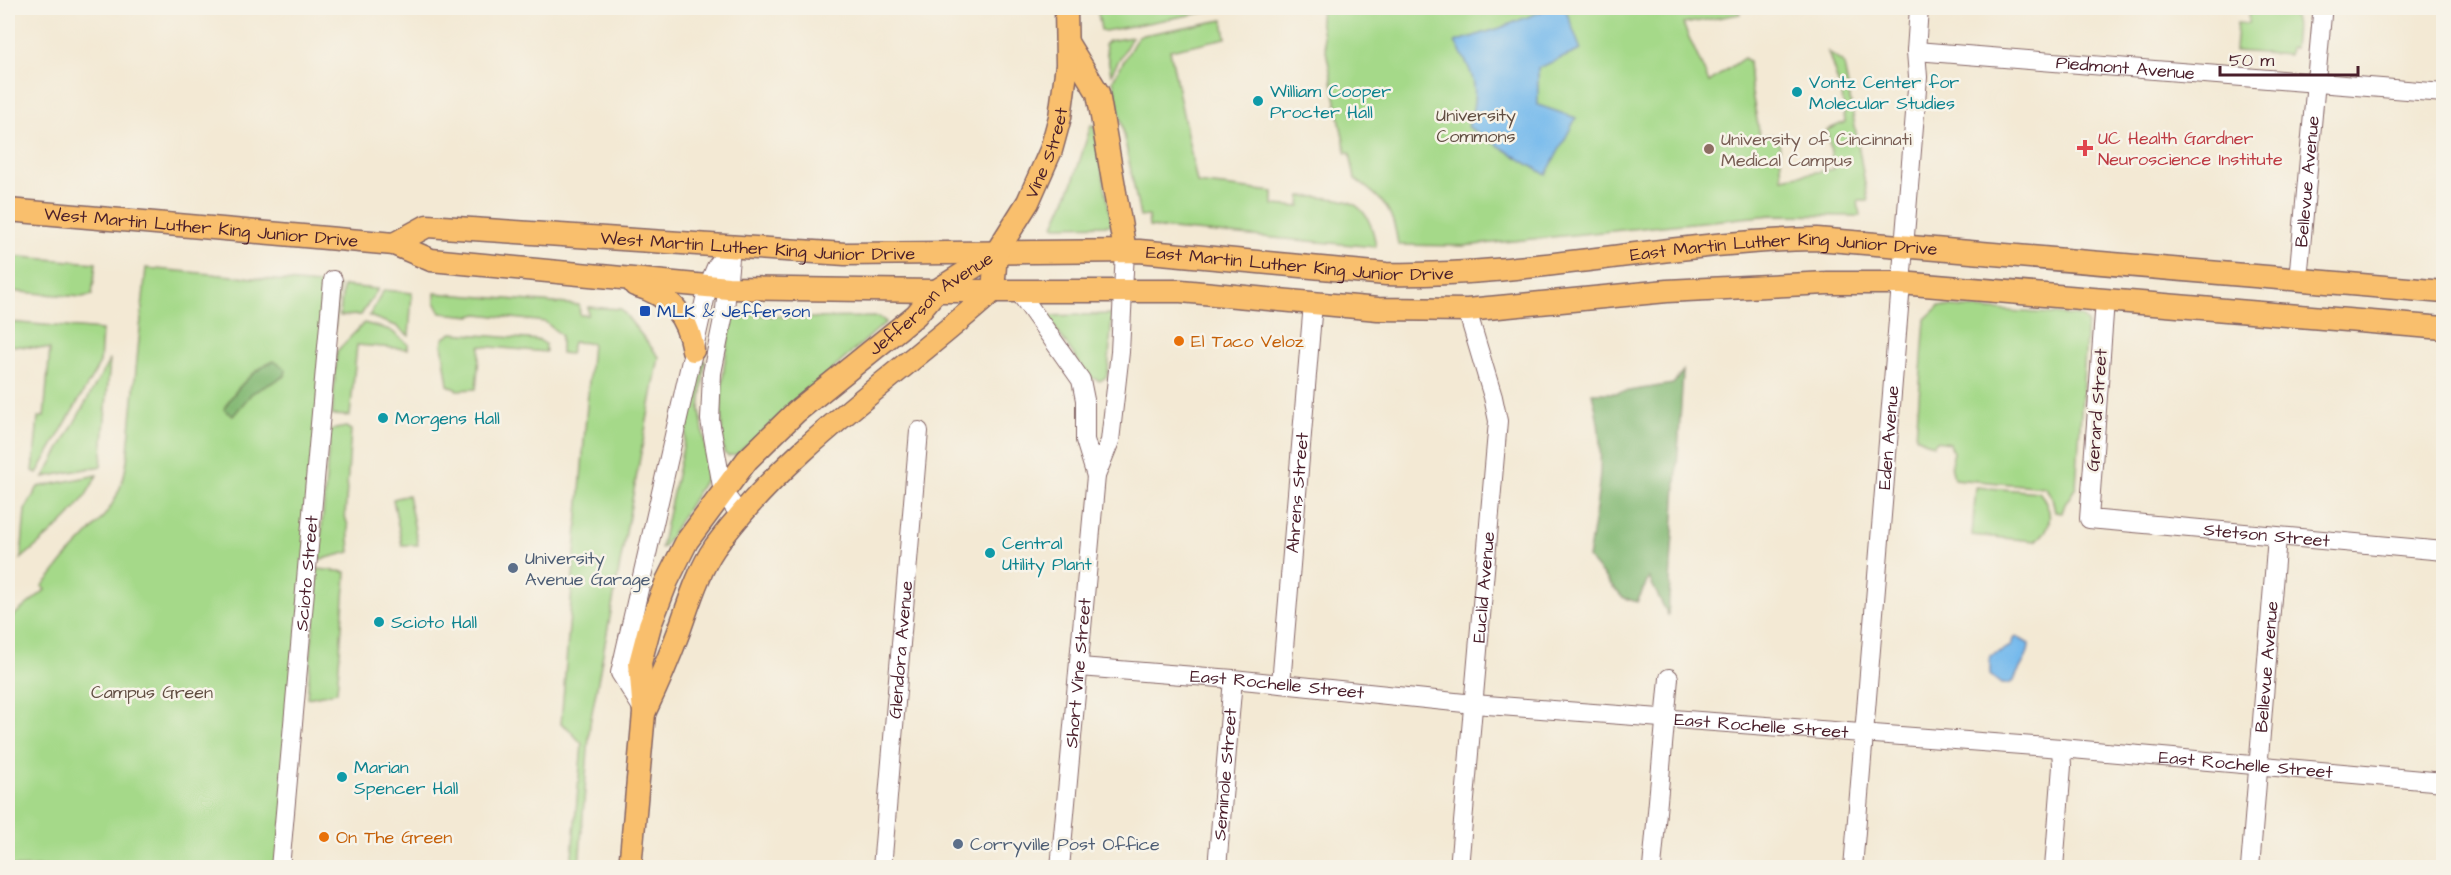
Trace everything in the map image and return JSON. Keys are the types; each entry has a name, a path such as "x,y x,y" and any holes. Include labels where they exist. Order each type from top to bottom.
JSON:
{"main road":[{"name":"Vine Street","path":"996,252 1028,202 1051,150 1061,107 1068,44 1066,8"},
{"name":"Vine Street","path":"1068,44 1098,93 1125,251"},
{"name":"West Martin Luther King Junior Drive","path":"8,210 394,244 431,260 718,287 1019,292 1124,290"},
{"name":"West Martin Luther King Junior Drive","path":"394,244 427,226 845,254 1125,251"},
{"name":"East Martin Luther King Junior Drive","path":"1125,251 1420,275 1789,239 1817,239 2444,292"},
{"name":"Jefferson Avenue","path":"630,867 644,713 640,663 650,625 667,581 687,541 747,460 796,412 916,315 936,291 996,252"},
{"name":"Jefferson Avenue","path":"644,713 666,667 701,574 714,549 779,474 809,446 993,291 996,252"},
{"path":"596,274 641,287 670,303 678,310 690,331 693,350"},
{"name":"East Martin Luther King Junior Drive","path":"1124,290 1181,291 1378,309 1467,310 1667,291 1828,283 1900,283 2444,328"}],"street":[{"name":"Eden Avenue","path":"1853,867 1918,77 1916,51 1919,8"},
{"name":"Bellevue Avenue","path":"2298,280 2316,83 2319,10"},
{"name":"Piedmont Avenue","path":"1916,51 2444,93"},
{"path":"731,247 716,267 718,287 710,420 723,492 741,516"},
{"name":"Short Vine Street","path":"1060,867 1096,476 1110,441 1124,290 1125,251"},
{"name":"Scioto Street","path":"280,867 333,280"},
{"path":"644,713 620,673 693,350 705,306 718,287"},
{"name":"Short Vine Street","path":"1019,292 1081,380 1085,400 1085,440 1096,476"},
{"name":"Gerard Street","path":"2089,519 2105,300"},
{"name":"Ahrens Street","path":"1281,684 1313,303"},
{"name":"Euclid Avenue","path":"1459,867 1498,421 1467,310"},
{"name":"Glendora Avenue","path":"882,867 919,431"},
{"name":"Stetson Street","path":"2089,519 2444,551"},
{"name":"Bellevue Avenue","path":"2250,867 2277,537"},
{"name":"East Rochelle Street","path":"1080,667 1233,679 1474,704 2061,748 2444,782"},
{"path":"1652,867 1669,678"},
{"name":"Seminole Street","path":"1217,867 1233,679"},
{"path":"2054,867 2062,766 2061,748"}],"green space":[{"path":"1097,8 1126,8 1138,11 1146,8 1211,8 1211,11 1105,31 1101,30"},
{"name":"University Commons","path":"1321,8 1738,8 1740,14 1683,24 1709,82 1744,58 1749,61 1751,88 1760,136 1772,135 1779,140 1782,178 1834,169 1827,130 1845,122 1842,95 1828,52 1844,64 1868,201 1858,201 1860,216 1772,215 1463,246 1398,245 1390,213 1380,199 1355,179 1350,153 1346,153 1320,20"},
{"path":"2249,8 2287,8 2291,12 2296,31 2294,48 2290,48 2289,55 2235,51 2237,23 2248,24"},
{"path":"1223,20 1226,38 1170,50 1197,183 1273,192 1273,205 1300,207 1301,196 1342,200 1361,209 1368,218 1376,247 1149,227 1148,216 1140,217 1113,80 1138,36"},
{"path":"1132,37 1111,74 1105,44 1108,41"},
{"path":"1091,125 1094,125 1112,225 1054,225 1073,182"},
{"path":"8,256 96,263 92,295 82,297 8,291"},
{"name":"Campus Green","path":"146,268 339,286 280,867 8,867 8,620 45,590 42,586 99,523 119,490 127,461"},
{"path":"343,286 378,289 361,315 340,316"},
{"path":"384,290 412,293 409,336 396,326 369,316"},
{"path":"435,293 579,305 580,315 588,315 588,307 621,309 659,357 590,723 579,867 571,867 582,744 568,728 561,724 592,343 573,342 570,354 561,353 561,335 545,322 478,314 471,316 441,313 435,302"},
{"path":"1939,306 2081,316 2087,322 2076,487 2062,513 2055,512 2052,497 2045,487 1954,479 1951,465 1954,452 1949,443 1937,441 1933,445 1916,437 1925,319"},
{"path":"750,314 802,318 879,317 886,322 737,454 728,456 724,453 721,418 726,351 733,318 743,319"},
{"path":"1112,314 1108,372 1106,377 1100,381 1089,377 1047,316"},
{"path":"8,322 102,330 100,363 37,473 33,471 38,417 44,417 50,349 8,345"},
{"path":"364,323 390,330 408,344 408,349 357,345 350,416 332,415 337,351"},
{"path":"452,333 539,340 545,344 546,352 480,346 476,389 457,390 448,385 442,344 444,338"},
{"path":"110,359 101,466 44,477"},
{"path":"702,360 705,361 700,409 709,473 664,547 661,548"},
{"path":"274,361 286,369 285,376 252,393 233,416 224,409 245,381 259,369"},
{"path":"1683,371 1668,615 1649,578 1637,602 1622,597 1588,558 1600,476 1600,436 1592,393 1616,393 1673,384"},
{"path":"346,427 351,430 345,516 350,552 319,560 330,430"},
{"path":"97,475 73,511 54,531 21,559 25,510 38,487"},
{"path":"1976,487 2039,492 2049,511 2046,531 2035,541 1972,535"},
{"path":"408,495 418,545 402,545 393,499"},
{"path":"318,569 346,572 337,692 307,698"}],"water":[{"path":"1550,8 1565,8 1581,50 1538,68 1538,105 1576,118 1546,175 1468,127 1474,102 1474,82 1455,42 1500,28"},
{"path":"2017,637 2029,644 2027,654 2014,681 2001,684 1990,675 1990,656 2011,646 2013,639"}],"place":[{"name":"Vontz Center for Molecular Studies","path":"1797,92"},
{"name":"William Cooper Procter Hall","path":"1258,101"},
{"name":"UC Health Gardner Neuroscience Institute","path":"2085,148"},
{"name":"University of Cincinnati Medical Campus","path":"1709,149"},
{"name":"MLK & Jefferson","path":"645,311"},
{"name":"El Taco Veloz","path":"1179,341"},
{"name":"Morgens Hall","path":"383,418"},
{"name":"Central Utility Plant","path":"990,553"},
{"name":"University Avenue Garage","path":"513,568"},
{"name":"Scioto Hall","path":"379,622"},
{"name":"Marian Spencer Hall","path":"342,777"},
{"name":"On The Green","path":"324,837"},
{"name":"Corryville Post Office","path":"958,844"}]}
